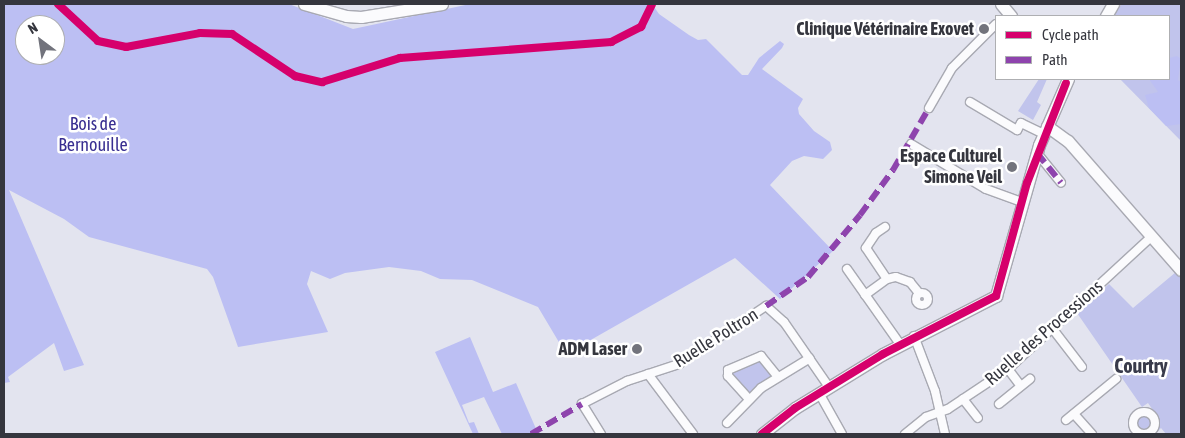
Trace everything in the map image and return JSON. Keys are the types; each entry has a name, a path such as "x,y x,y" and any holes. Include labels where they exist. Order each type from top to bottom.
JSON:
{"street":[{"path":"304,4 361,18 442,4"},
{"path":"1107,15 1113,4"},
{"path":"929,108 952,68 995,25"},
{"path":"762,434 824,390 900,344 986,304 999,292 1022,202 1037,153 1066,80"},
{"path":"970,102 1017,130 1021,123 1045,130 1068,141 1150,238 1181,270"},
{"path":"911,144 986,189 1022,202"},
{"path":"1037,153 1061,183"},
{"path":"886,227 876,233 866,248 887,279"},
{"name":"Ruelle des Processions","path":"904,434 926,417 940,413 1008,368 1150,238"},
{"path":"847,270 900,344"},
{"path":"865,295 887,279 906,279 919,293"},
{"name":"Ruelle Poltron","path":"601,434 582,404 626,381 679,364 766,306 784,322 810,358"},
{"path":"1052,328 1082,367"},
{"path":"914,336 940,413 945,434"},
{"path":"748,398 728,376 728,370 761,356 777,376"},
{"path":"727,423 748,398 777,376 810,358 842,434"},
{"path":"1008,368 1021,386"},
{"path":"648,374 693,434"},
{"path":"999,404 1030,379"},
{"path":"1066,420 1116,380"},
{"path":"963,399 978,418"},
{"path":"1074,414 1092,434"}],"shaded area":[{"path":"1122,4 1181,4 1181,141 1121,80 1170,80 1170,15 1112,15"},
{"path":"1038,80 1047,80 1037,102 1041,105 1033,120 1018,111"},
{"path":"1176,272 1181,278 1181,434 1166,434 1161,428 1158,431 1157,416 1148,403 1142,407 1077,313 1109,284 1133,308"},
{"path":"759,359 772,377 749,393 731,374"},
{"path":"1144,415 1150,417 1152,423 1150,429 1144,431 1138,429 1136,423 1138,417"}],"green space":[{"name":"Bois de Bernouille","path":"4,4 289,4 353,29 470,4 652,4 659,14 689,35 698,40 706,39 742,75 748,75 759,58 780,41 784,44 762,69 803,99 798,108 799,114 814,131 830,142 832,150 823,159 804,156 792,161 770,185 833,251 780,299 735,258 566,354 538,307 472,280 440,279 421,271 389,267 345,273 330,279 311,271 307,284 328,332 238,347 213,277 207,269 89,237 64,219 9,190 84,365 64,371 54,343 8,377 10,382 4,383"},
{"path":"1177,56 1181,59 1178,80 1181,82 1181,124 1166,126 1149,108 1145,95 1158,92 1150,80 1170,80 1170,58"},
{"path":"470,337 493,392 516,383 537,431 531,434 502,434 484,397 462,405 469,423 474,422 479,434 473,434 435,352"}],"marked path":[{"path":"766,306 808,277 860,215 893,170 929,108"},
{"path":"1037,153 1061,183"},
{"path":"531,434 582,404"}],"cycle path":[{"path":"58,4 98,41 126,47 200,33 232,34 295,76 322,82 400,58 611,42 641,27 652,4"},
{"path":"762,434 795,408 883,354 996,296 1027,183 1066,83"}],"place":[{"name":"Clinique Vétérinaire Exovet","path":"984,29"},
{"name":"Espace Culturel Simone Veil","path":"1012,167"},
{"name":"ADM Laser","path":"637,349"}],"district":[{"name":"Courtry","path":"1141,365"}]}
